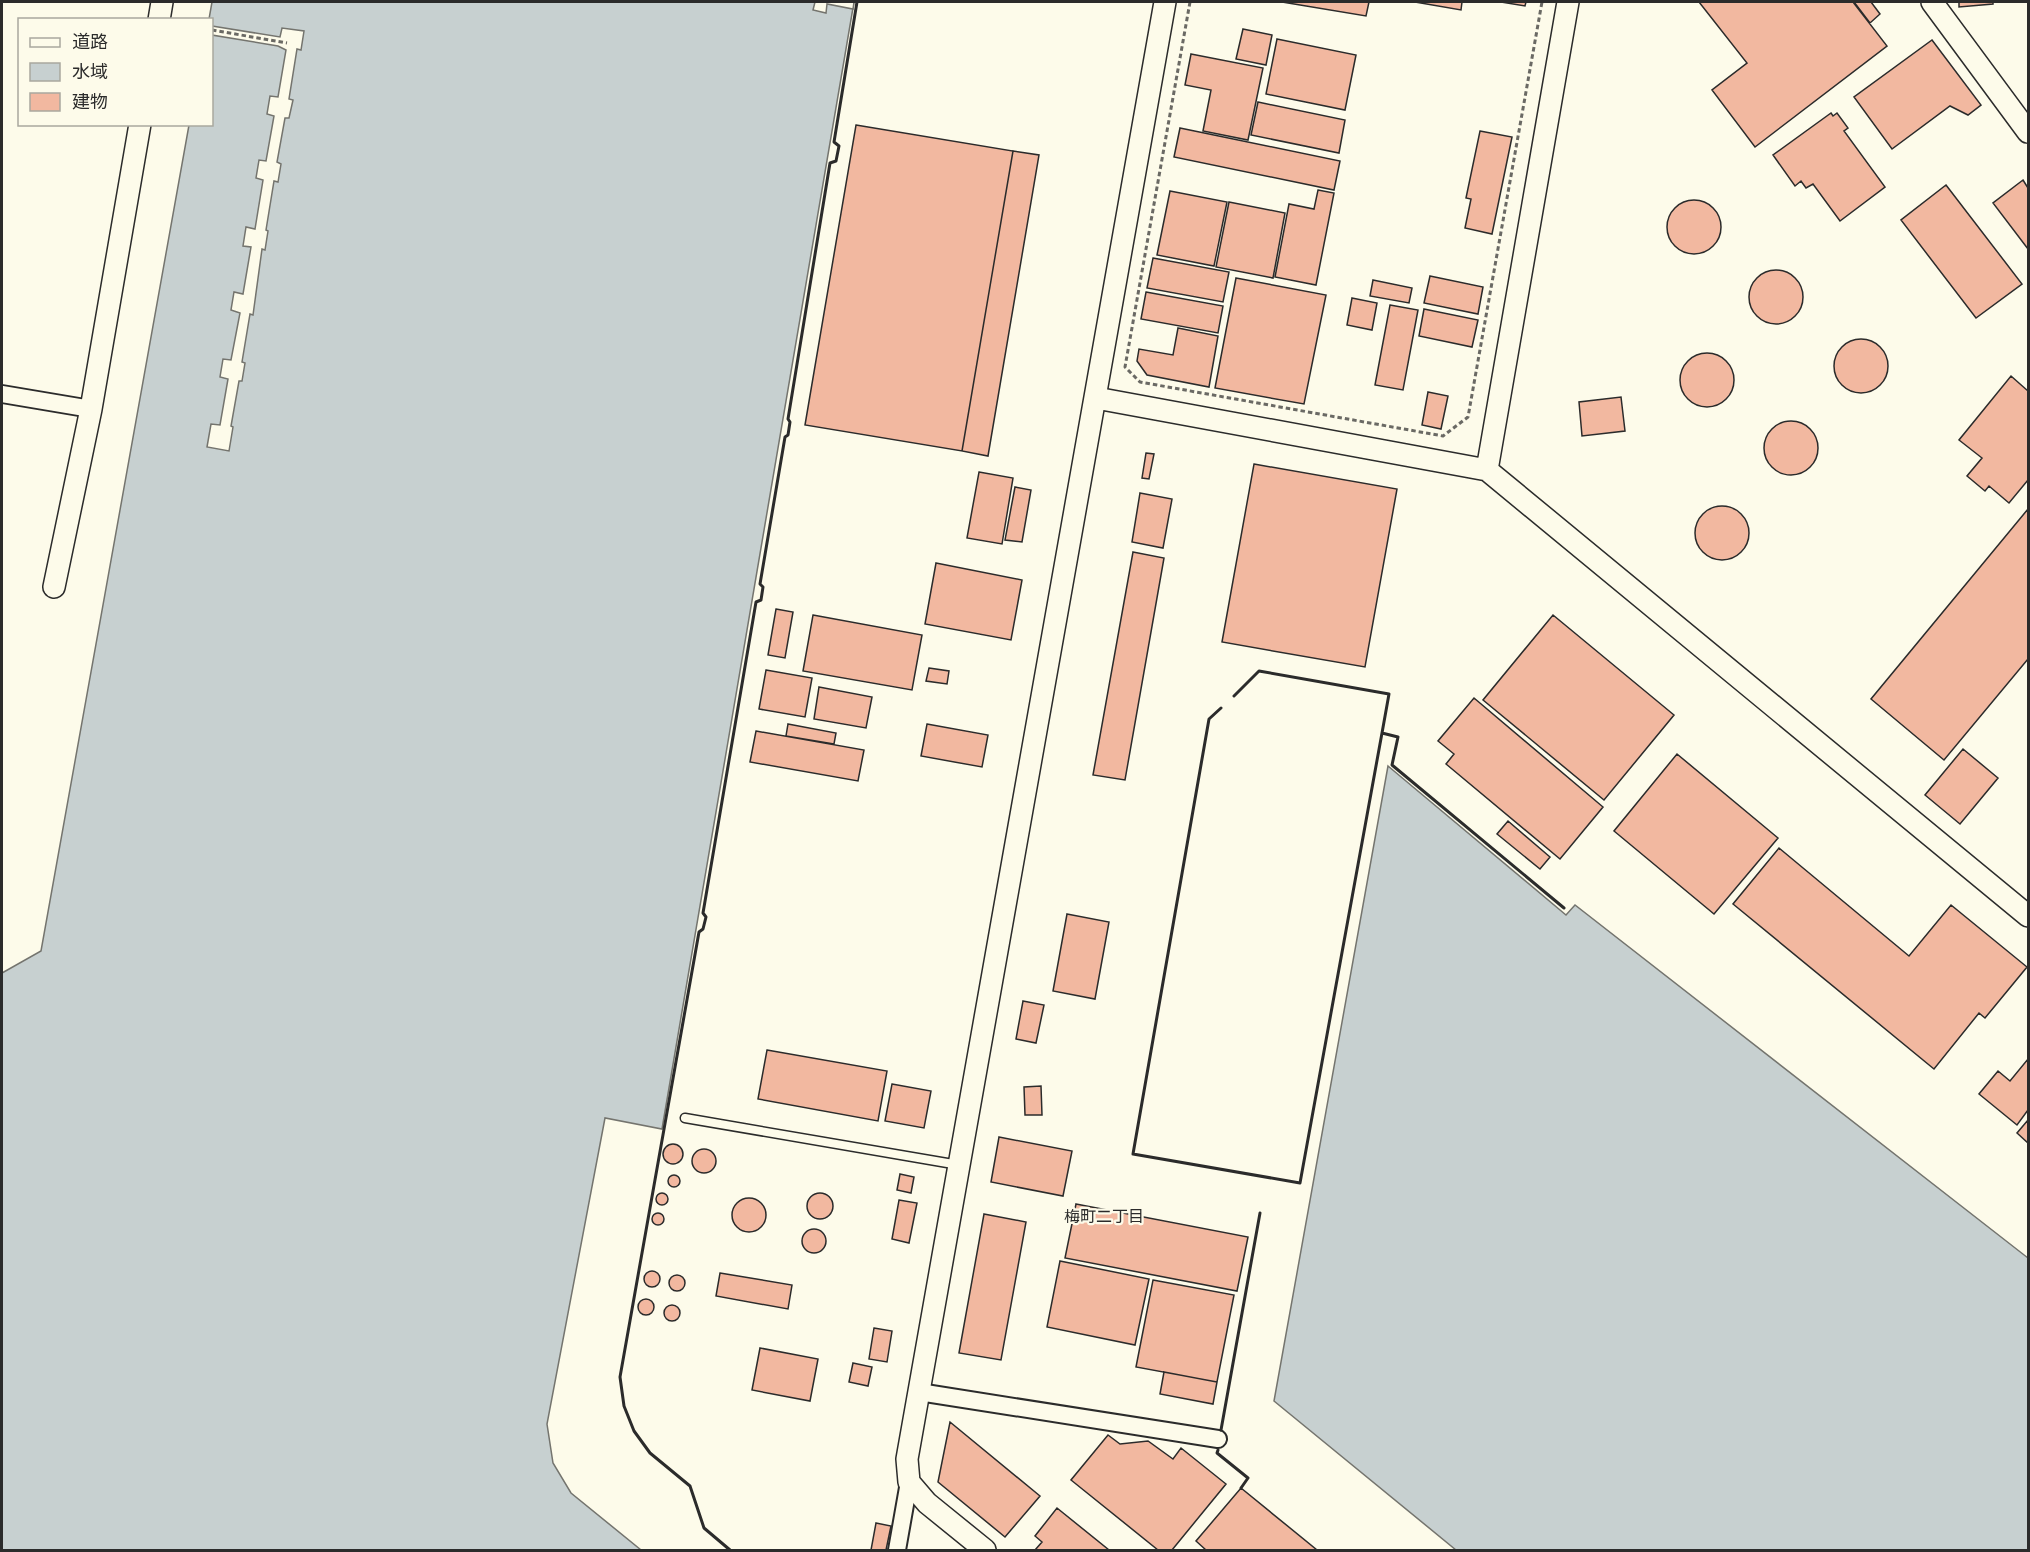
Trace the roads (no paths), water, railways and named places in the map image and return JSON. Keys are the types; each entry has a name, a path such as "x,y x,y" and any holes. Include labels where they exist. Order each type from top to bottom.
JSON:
{"street":[{"path":"159,18 162,2"},
{"path":"897,1551 909,1482 907,1459 1166,2"},
{"path":"1487,470 1568,2"},
{"path":"1932,2 2028,132"},
{"path":"54,587 91,409 140,126"},
{"path":"2,394 91,409"},
{"path":"1096,398 1487,470 2028,916"},
{"path":"919,1392 1218,1439"},
{"path":"909,1482 927,1503 985,1551"}],"lane":[{"path":"685,1118 959,1166"}],"water":[{"path":"212,2 854,2 662,1129 605,1118 547,1424 553,1463 571,1493 641,1550 2,1550 2,973 41,951 189,126 213,126 213,18 209,18"},
{"path":"1388,766 1566,915 1575,905 2028,1258 2028,1550 1456,1550 1274,1401"}],"district":[{"name":"梅町二丁目","path":"1104,1216"}]}
